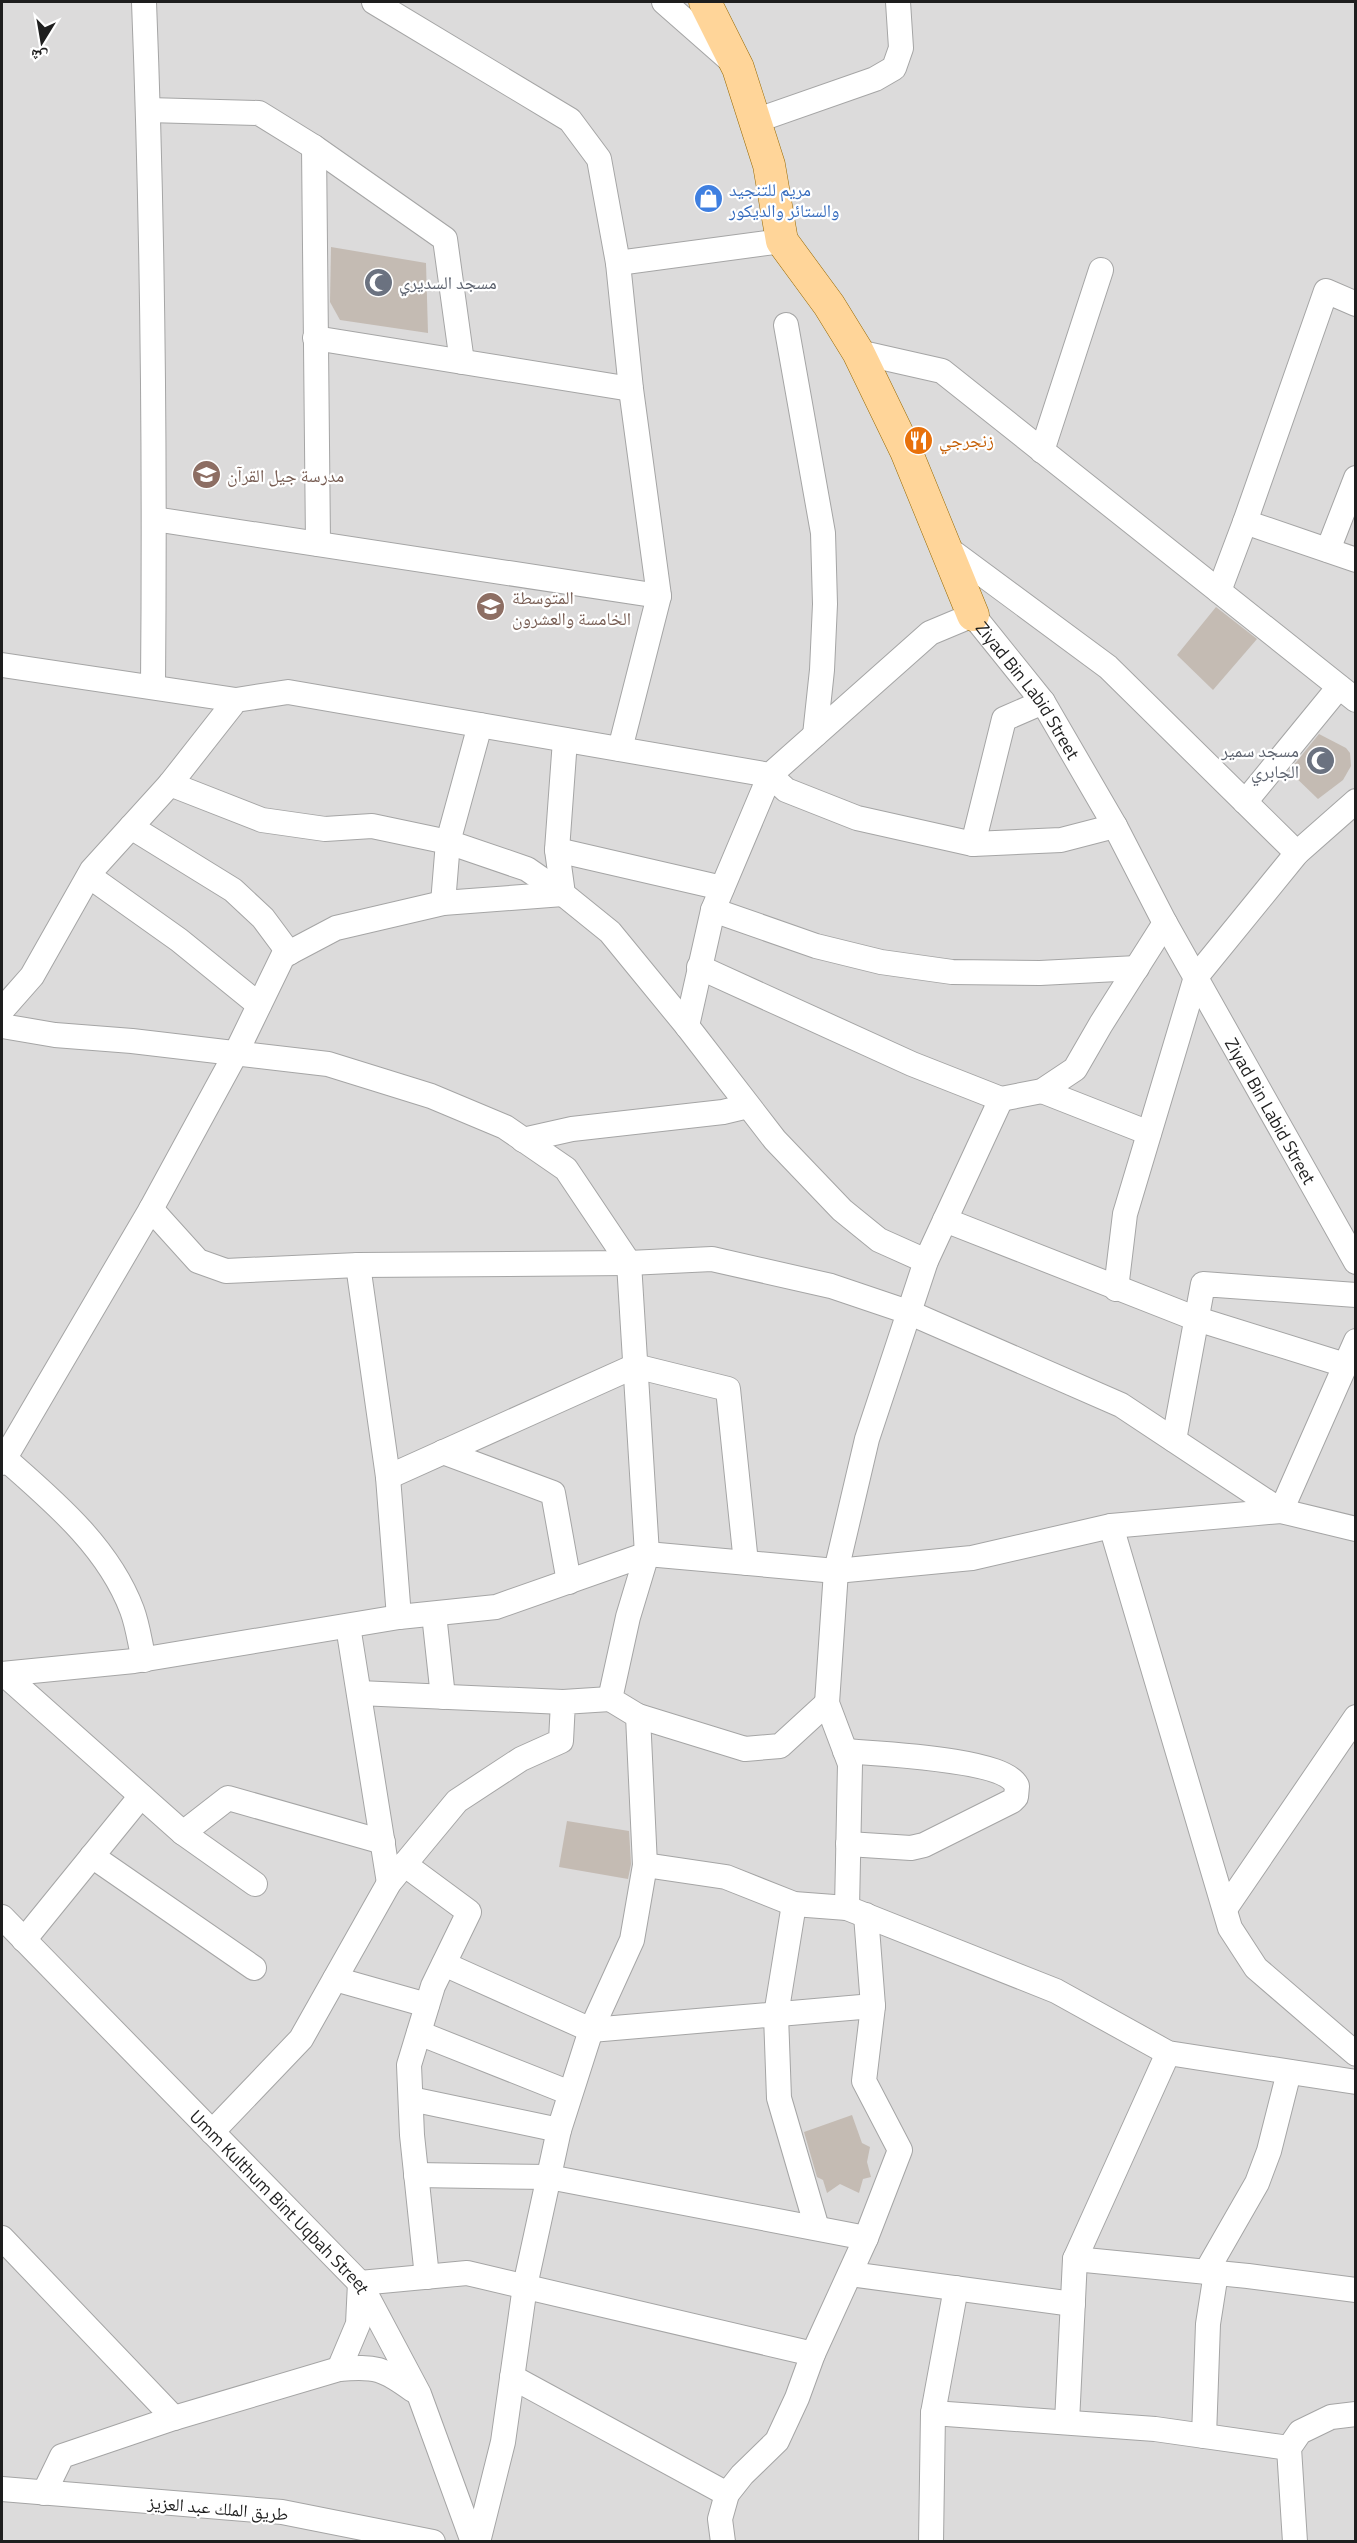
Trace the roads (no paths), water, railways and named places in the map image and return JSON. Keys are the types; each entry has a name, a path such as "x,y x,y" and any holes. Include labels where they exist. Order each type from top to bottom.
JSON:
{"main road":[{"name":"Ziyad Bin Labid Street","path":"705,2 738,68 769,165 782,241 829,305 858,352 906,451 973,615"}],"street":[{"path":"144,2 148,110 154,519 153,687"},
{"path":"374,2 570,120 598,159 618,263 631,389 659,596 620,749"},
{"path":"664,2 738,68"},
{"path":"755,121 875,79 894,68 902,48 898,2"},
{"path":"148,110 259,113 314,147 445,239 462,362"},
{"path":"314,147 318,544"},
{"path":"618,263 782,241"},
{"path":"1042,451 1101,270"},
{"path":"1219,591 1326,291 1356,304"},
{"path":"786,325 823,533 825,604 822,670 815,735"},
{"path":"315,338 631,389"},
{"path":"858,352 942,371 1347,694 1245,802"},
{"path":"1328,550 1356,478"},
{"path":"154,519 659,596"},
{"path":"1245,522 1356,560"},
{"path":"943,545 1108,667 1297,853"},
{"path":"687,1026 713,910 770,775 930,633 973,615"},
{"name":"Ziyad Bin Labid Street","path":"973,615 1043,702 1115,826 1166,923 1356,1262"},
{"path":"2,665 236,700 288,692 770,775 786,790 857,818 973,844 1061,840 1115,826"},
{"path":"2,1010 32,976 89,876 170,784 236,700"},
{"path":"973,844 1004,718 1043,702"},
{"path":"443,903 448,842 480,725"},
{"path":"563,894 557,850 565,740"},
{"path":"170,784 262,820 325,830 372,826 448,842 527,869 563,894 610,932 687,1026 775,1140 842,1210 879,1240 926,1261"},
{"path":"1116,1289 1125,1215 1196,977 1297,853 1356,801"},
{"path":"131,827 233,890 263,918 289,953"},
{"path":"557,850 722,888"},
{"path":"89,876 179,940 259,1005"},
{"path":"144,1660 132,1610 100,1554 83,1530 2,1459 152,1209 236,1053 283,956 336,928 443,903 563,894"},
{"path":"713,910 816,946 881,962 942,970 1040,973 1137,968"},
{"path":"699,967 912,1064 1001,1099 1042,1091 1074,1070 1166,923"},
{"path":"2,1026 55,1035 328,1064 431,1096 505,1127 566,1169 628,1263 646,1554 628,1617 610,1699"},
{"path":"1042,1091 1149,1133"},
{"path":"723,2541 720,2519 727,2494 742,2475 777,2441 797,2398 813,2354 866,2238 900,2150 864,2081 873,2006 856,1912 848,1844 850,1764 827,1703 836,1571 867,1439 908,1312 926,1261 1001,1099"},
{"path":"523,1140 582,1127 723,1112 748,1106"},
{"path":"152,1209 198,1261 226,1271 358,1265 628,1263 712,1260 831,1286 908,1312 1121,1405 1281,1511"},
{"path":"945,1221 1197,1319 1345,1365"},
{"path":"358,1265 387,1477 399,1617"},
{"path":"1174,1440 1203,1284 1356,1295"},
{"path":"1281,1511 1356,1341"},
{"path":"387,1477 635,1366 728,1389 746,1563"},
{"path":"443,1452 553,1493 569,1582"},
{"path":"3,1674 144,1660 399,1617 496,1607 646,1554 836,1571 972,1558 1111,1526 1281,1511 1356,1529"},
{"path":"1111,1526 1230,1928 1256,1968 1356,2054"},
{"path":"434,1614 443,1697"},
{"path":"348,1626 389,1883"},
{"path":"3,1674 183,1833 255,1884"},
{"path":"359,1693 562,1702 610,1699 638,1716 745,1749 780,1746 827,1703"},
{"path":"212,2132 301,2039 389,1883 457,1801 521,1759 561,1741 562,1702"},
{"path":"478,2541 503,2442 525,2286 559,2130 591,2030 632,1940 645,1865 638,1716"},
{"path":"1225,1909 1356,1717"},
{"path":"845,1751 973,1764 1008,1775 1017,1786 1016,1797 1012,1801 924,1845 911,1848 848,1844"},
{"path":"24,1940 141,1796"},
{"path":"183,1833 228,1797 383,1842"},
{"path":"92,1856 254,1968"},
{"path":"404,1864 469,1912 444,1964 409,2065 416,2175 427,2277"},
{"path":"645,1865 726,1877 794,1904 856,1912 1056,1991 1168,2053 1356,2082"},
{"path":"794,1904 776,2015 779,2098 817,2228"},
{"name":"Umm Kulthum Bint Uqbah Street","path":"2,1917 360,2283 419,2394 473,2541"},
{"path":"444,1964 591,2030 873,2006"},
{"path":"335,1979 428,2005"},
{"path":"419,2033 570,2093"},
{"path":"1067,2422 1075,2259 1168,2053"},
{"path":"1204,2436 1211,2272 1257,2183 1269,2151 1289,2072"},
{"path":"411,2098 559,2130"},
{"path":"416,2175 549,2177 866,2238"},
{"path":"2,2238 174,2418"},
{"path":"1075,2259 1211,2272 1356,2290"},
{"path":"339,2369 358,2324 360,2283 467,2272 813,2354"},
{"path":"850,2274 1073,2304"},
{"path":"931,2541 933,2413 956,2288"},
{"path":"44,2493 62,2456 174,2418 339,2369 367,2367 389,2372 419,2394"},
{"path":"512,2377 727,2494"},
{"path":"933,2413 1067,2422 1204,2436 1288,2448"},
{"path":"1295,2541 1288,2448 1300,2432 1331,2417 1356,2414"},
{"name":"طريق الملك عبد العزيز","path":"2,2489 282,2512 433,2541"}],"place":[{"name":"مريم للتنجيد والستائر والديكور","path":"708,199"},
{"name":"مسجد السديري","path":"378,282"},
{"name":"زنجرجي","path":"918,440"},
{"name":"مدرسة جيل القرآن","path":"206,475"},
{"name":"المتوسطة الخامسة والعشرون","path":"491,607"},
{"name":"مسجد سمير الجابري","path":"1320,760"}]}
